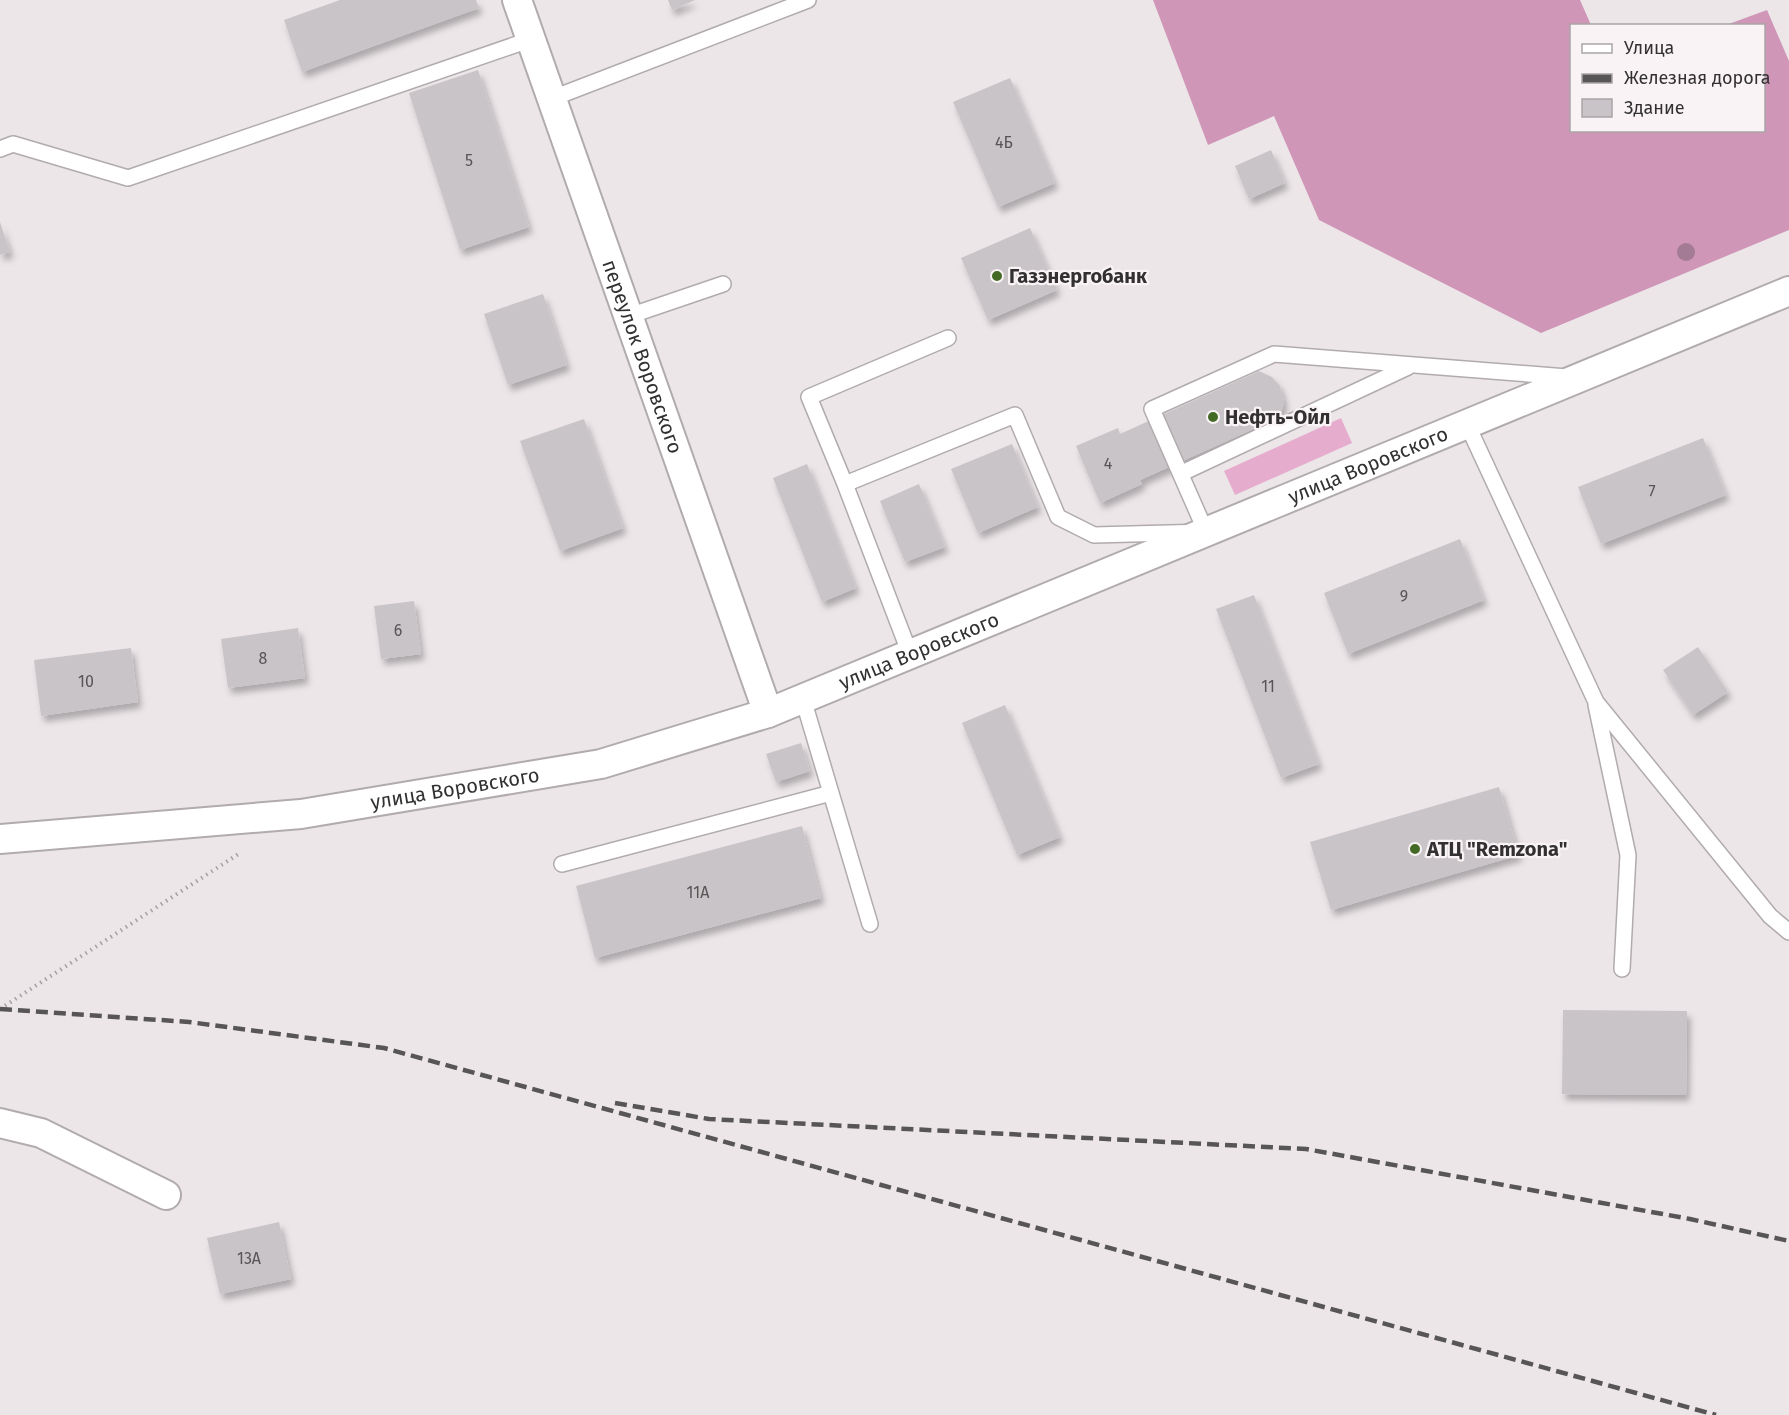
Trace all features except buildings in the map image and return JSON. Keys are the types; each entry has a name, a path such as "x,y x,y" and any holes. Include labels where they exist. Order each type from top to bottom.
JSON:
{"street":[{"name":"переулок Воровского","path":"517,0 768,713"},
{"name":"улица Воровского","path":"0,839 301,814 601,764 768,713 1789,291"},
{"path":"0,1123 41,1133 166,1195"}],"lane":[{"path":"552,98 808,0"},
{"path":"0,149 14,144 128,178 532,39"},
{"path":"629,316 723,284"},
{"path":"910,654 809,397 948,338"},
{"path":"845,484 1015,416 1058,517 1094,535 1206,532 1152,409 1274,354 1579,378"},
{"path":"1182,473 1411,365"},
{"path":"1467,424 1596,702 1628,855 1622,969"},
{"path":"803,699 870,924"},
{"path":"1596,702 1770,916 1789,933"},
{"path":"562,864 831,793"}],"path":[{"path":"0,1009 241,853"}],"shaded area":[{"path":"1153,0 1580,0 1591,24 1570,24 1570,132 1765,132 1765,24 1729,24 1767,10 1789,61 1789,230 1541,333 1319,220 1274,116 1208,145"},
{"path":"1341,418 1352,443 1235,495 1224,471"}],"railway":[{"path":"0,1009 189,1022 384,1048 1716,1415"},
{"path":"615,1103 709,1119 1306,1149 1690,1219 1789,1241"}],"place":[{"name":"Газэнергобанк","path":"997,276"},
{"name":"Нефть-Ойл","path":"1213,417"},
{"name":"АТЦ \"Remzona\"","path":"1415,849"}]}
